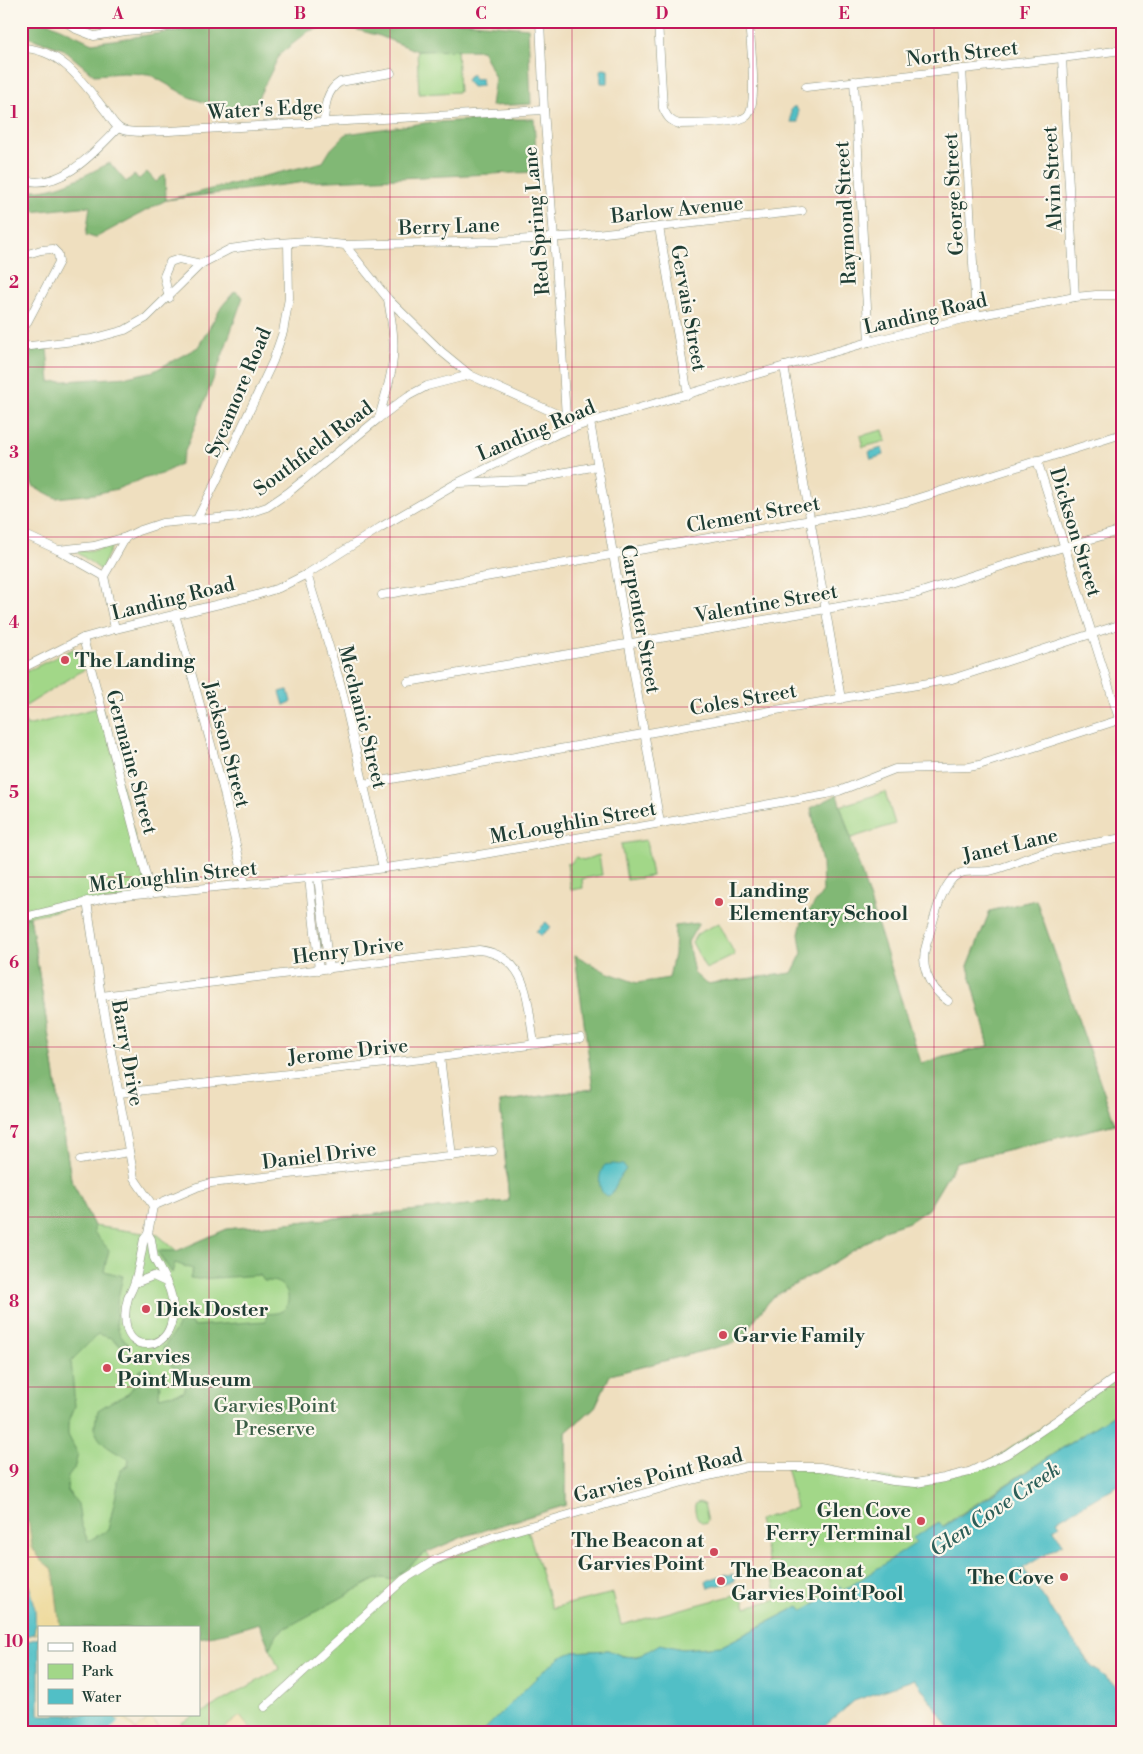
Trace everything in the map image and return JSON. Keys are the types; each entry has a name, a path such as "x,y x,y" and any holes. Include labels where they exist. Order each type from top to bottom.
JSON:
{"street":[{"path":"65,21 76,29 94,36 195,22"},
{"name":"Red Spring Lane","path":"540,21 544,110 566,418"},
{"path":"658,21 663,108 666,117 679,124 736,121 746,117 751,111 753,92 749,21"},
{"path":"21,48 38,51 65,63 81,80 118,128 92,156 53,180 28,182 21,179"},
{"name":"North Street","path":"806,87 1122,50"},
{"name":"Alvin Street","path":"1062,58 1075,297"},
{"name":"George Street","path":"962,69 976,316"},
{"path":"324,122 327,100 333,86 340,82 391,73"},
{"name":"Raymond Street","path":"854,81 869,342"},
{"name":"Water's Edge","path":"118,128 130,131 169,131 544,110"},
{"name":"Barlow Avenue","path":"554,238 802,211"},
{"name":"Gervais Street","path":"659,227 688,395"},
{"name":"Berry Lane","path":"21,347 92,339 126,330 146,318 169,298 201,264 220,253 237,247 307,241 346,245 554,238"},
{"name":"Sycamore Road","path":"197,520 273,361 283,332 289,298 288,243"},
{"path":"346,245 388,299 442,352 470,376 566,418 590,422"},
{"path":"21,256 40,250 53,249 58,254 59,262 21,334"},
{"path":"169,298 164,276 170,262 178,259 201,264"},
{"name":"Landing Road","path":"21,669 83,638 279,588 307,574 381,527 457,483 550,437 590,422 869,342 976,316 1075,297 1122,295"},
{"path":"379,418 391,374 393,357 388,299"},
{"path":"784,366 841,699"},
{"name":"Southfield Road","path":"58,550 94,546 126,537 157,524 240,516 267,507 408,396 428,386 470,376"},
{"name":"Carpenter Street","path":"590,422 660,823"},
{"name":"Clement Street","path":"382,595 874,509 906,502 1122,434"},
{"name":"Dickson Street","path":"1037,460 1121,723"},
{"path":"457,483 524,480 597,466"},
{"name":"Valentine Street","path":"408,682 918,593 1122,530"},
{"path":"21,533 58,550 104,576"},
{"path":"115,629 104,576 126,537"},
{"name":"Mechanic Street","path":"307,574 341,686 383,868"},
{"name":"Jackson Street","path":"175,614 223,788 246,884"},
{"name":"Coles Street","path":"364,784 952,679 1122,624"},
{"name":"Germaine Street","path":"83,638 151,894"},
{"name":"McLoughlin Street","path":"21,918 105,898 318,877 473,856 833,793 895,769 979,765 1121,723"},
{"name":"Janet Lane","path":"948,1001 933,988 925,969 924,957 925,948 942,896 954,877 965,871 993,870 1044,853 1122,838"},
{"path":"318,877 329,969"},
{"path":"309,878 319,970"},
{"name":"Barry Drive","path":"87,901 101,996 134,1178 153,1206"},
{"name":"Henry Drive","path":"101,996 478,950 489,951 505,958 523,981 534,1043"},
{"name":"Jerome Drive","path":"119,1094 440,1057 581,1038"},
{"path":"440,1057 452,1156"},
{"name":"Daniel Drive","path":"153,1206 197,1187 211,1184 494,1151"},
{"path":"80,1160 129,1152"},
{"path":"148,1234 154,1258 173,1297 173,1316 165,1336 156,1343 150,1344 136,1342 132,1339 127,1331 125,1310 128,1296 135,1283 144,1239 148,1234 153,1206"},
{"path":"135,1283 152,1276 166,1282"},
{"name":"Garvies Point Road","path":"265,1707 414,1571 435,1560 484,1540 684,1482 747,1467 820,1467 893,1481 916,1482 969,1472 991,1463 1014,1449 1122,1372"}],"green space":[{"path":"21,21 45,21 92,43 224,24 231,21 451,21 528,28 531,104 491,106 495,78 482,50 417,51 380,36 336,24 309,31 280,54 256,102 227,110 189,97 149,74 94,75 63,49 21,35"},
{"path":"457,49 459,92 419,94 417,51"},
{"path":"489,119 534,119 537,172 306,182 166,200 323,162 331,149 346,134 425,123"},
{"path":"110,163 126,182 134,175 139,179 147,172 156,182 165,174 166,200 95,238 86,235 90,206 21,213 21,189 33,190 56,187 78,179"},
{"path":"235,291 243,297 180,464 162,474 142,479 117,489 94,494 56,498 33,486 26,467 21,409 21,397 30,370 21,370 21,350 47,348 50,382 127,377 154,371 198,347 222,306"},
{"path":"883,430 886,441 863,447 860,436"},
{"path":"113,544 101,570 75,551 96,550"},
{"path":"75,648 85,669 21,709 21,674"},
{"name":"Garvies Point Preserve","path":"101,707 149,893 30,916 71,1179 94,1226 158,1235 177,1251 227,1229 509,1201 500,1102 593,1089 582,1000 889,961 921,1063 989,1046 968,966 990,911 1036,900 1115,1124 956,1162 928,1209 909,1222 887,1229 838,1260 773,1297 757,1316 744,1337 733,1343 610,1375 595,1407 566,1432 566,1505 465,1536 426,1552 435,1564 527,1527 552,1608 613,1593 621,1625 742,1593 746,1607 778,1599 758,1520 796,1508 786,1466 916,1482 987,1464 1122,1374 1122,1409 956,1517 841,1598 806,1616 799,1606 722,1646 682,1649 672,1647 628,1657 608,1650 574,1652 543,1671 481,1733 262,1733 250,1727 240,1717 218,1733 187,1733 181,1723 194,1716 200,1716 200,1713 279,1669 252,1606 179,1626 60,1626 42,1536 21,1500 21,713 27,726"},
{"path":"885,792 895,824 851,838 840,806"},
{"name":"Garvies Point Preserve","path":"837,795 921,1063 989,1046 968,966 990,911 1036,900 1115,1124 956,1162 928,1209 909,1222 887,1229 838,1260 773,1297 757,1316 744,1337 733,1343 610,1375 595,1407 566,1432 566,1505 465,1536 423,1554 393,1580 383,1578 374,1580 282,1630 277,1634 270,1649 259,1623 200,1638 200,1626 60,1626 52,1569 41,1560 32,1547 29,1524 21,1513 21,918 30,916 71,1179 94,1226 94,1232 109,1250 104,1271 123,1276 116,1314 118,1329 129,1345 123,1347 111,1338 98,1334 71,1361 75,1406 68,1424 68,1435 78,1454 74,1469 68,1477 67,1490 78,1504 81,1524 88,1541 108,1530 117,1490 117,1480 120,1471 128,1465 129,1459 108,1447 99,1438 95,1427 98,1410 128,1394 135,1384 140,1370 149,1369 156,1375 160,1384 159,1397 184,1392 188,1377 172,1366 164,1354 163,1348 182,1319 189,1320 193,1326 266,1321 266,1314 282,1311 288,1301 286,1289 283,1286 277,1282 264,1281 260,1275 190,1278 193,1269 175,1263 172,1273 157,1251 177,1251 227,1229 509,1201 500,1102 593,1089 575,955 606,972 637,983 669,978 674,954 675,926 699,923 688,942 694,973 706,984 792,973 802,953 799,934 802,921 823,892 822,863 811,808"},
{"path":"646,840 652,876 627,880 621,844"},
{"path":"599,855 602,875 582,879 583,888 571,890 567,864 571,863 576,857 583,860"},
{"path":"315,896 322,948 321,949"},
{"path":"719,923 735,955 706,969 692,942 697,934"},
{"path":"699,1502 704,1504 708,1520 705,1523 698,1519 695,1510 695,1504"}],"sand":[{"path":"21,1513 29,1524 32,1547 41,1560 52,1569 60,1626 38,1626 38,1633 21,1637"},
{"path":"48,1716 118,1716 120,1719 123,1716 136,1730 150,1718 166,1733 81,1733"},
{"path":"240,1716 250,1727 262,1733 218,1733"}],"water":[{"path":"600,70 608,70 608,83 601,83"},
{"path":"471,74 476,79 481,78 482,86 472,87 466,80"},
{"path":"796,107 798,111 798,122 791,122 791,109"},
{"path":"882,448 884,455 871,459 869,452"},
{"path":"288,690 291,702 284,705 280,692"},
{"path":"546,922 551,927 540,936 536,931"},
{"path":"605,1165 623,1165 626,1169 611,1195 606,1196 601,1190 600,1177"},
{"name":"Glen Cove Creek","path":"1122,1409 1122,1483 1057,1520 1060,1525 1053,1529 1063,1544 1023,1568 1091,1666 1122,1691 1122,1733 953,1733 915,1679 854,1701 826,1725 820,1733 481,1733 543,1671 561,1657 574,1652 608,1650 622,1656 634,1657 660,1644 682,1649 722,1646 799,1606 803,1611 840,1587 843,1591 916,1543 913,1538 939,1522 943,1527"},
{"path":"21,1566 35,1606 35,1624 34,1634 21,1637"},
{"name":"The Beacon at Garvies Point Pool","path":"726,1574 733,1574 735,1581 708,1588 706,1581"},
{"path":"38,1638 38,1716 116,1716 115,1718 132,1733 21,1733 21,1643"}],"pier":[{"path":"120,1719 134,1731 134,1733 107,1733"}],"place":[{"name":"The Landing","path":"65,660"},
{"name":"Landing Elementary School","path":"719,902"},
{"name":"Dick Doster","path":"146,1309"},
{"name":"Garvie Family","path":"723,1335"},
{"name":"Garvies Point Museum","path":"107,1368"},
{"name":"Glen Cove Ferry Terminal","path":"921,1521"},
{"name":"The Beacon at Garvies Point","path":"714,1552"},
{"name":"The Cove","path":"1064,1577"},
{"name":"The Beacon at Garvies Point Pool","path":"721,1581"}]}
